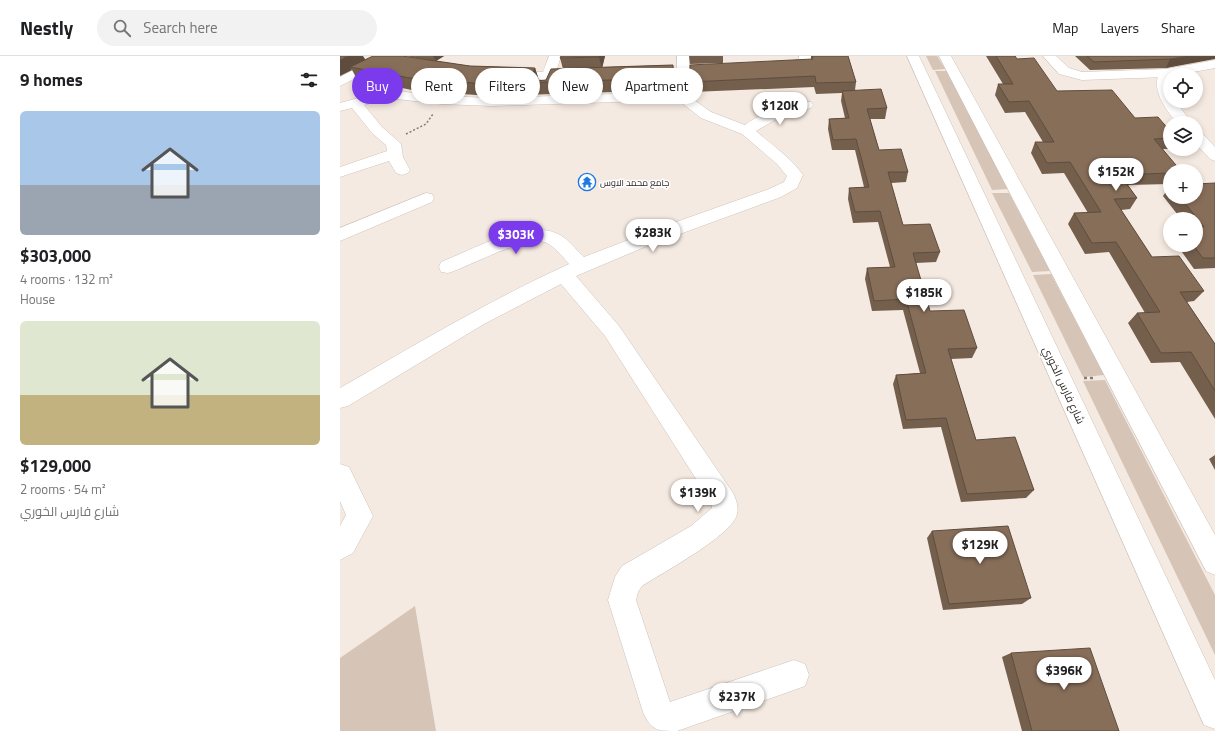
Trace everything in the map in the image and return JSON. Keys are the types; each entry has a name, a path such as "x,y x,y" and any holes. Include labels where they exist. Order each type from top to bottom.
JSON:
{"street":[{"path":"551,68 555,56"},
{"path":"768,67 800,64 805,61 805,56"},
{"name":"شارع فارس الخوري","path":"913,56 1215,714"},
{"path":"945,56 1215,562"},
{"path":"1048,56 1069,73 1082,76 1163,73"},
{"path":"340,82 388,58"},
{"path":"1193,68 1215,64"},
{"path":"540,75 548,76 541,102"},
{"path":"467,101 541,102 611,99"},
{"path":"340,106 352,103"},
{"path":"356,104 392,148 394,157 402,170"},
{"path":"340,399 497,308 572,270 654,237 774,193 791,185 795,176 782,161 747,130 706,115 691,104"},
{"path":"747,130 769,115 806,106"},
{"path":"1173,108 1179,116"},
{"path":"1203,143 1215,156"},
{"path":"340,172 392,148"},
{"path":"340,235 426,198"},
{"path":"448,268 516,239 540,235 552,237 572,270 724,500 725,513 719,520 700,535 632,576 625,587 622,600 658,712 667,718 794,675"},
{"path":"340,475 360,516 344,544 340,547"}],"path":[{"path":"392,148 426,124 439,104"}],"shaded area":[{"path":"926,56 937,56 945,69 933,70"},
{"path":"935,71 947,71 1008,189 992,190"},
{"path":"992,193 1009,193 1050,271 1032,272"},
{"path":"1051,274 1104,375 1083,377 1033,275"},
{"path":"1105,380 1215,595 1215,655 1083,381"},
{"path":"415,606 436,731 340,731 340,658"}],"building":[{"path":"340,56 348,56 340,60"},
{"path":"373,56 402,56 470,66 535,68 475,68 475,83 467,82 467,68 411,68 411,78 403,77 403,68 350,67"},
{"path":"561,56 599,56 599,57 560,58"},
{"path":"812,56 848,56 856,82 816,83 815,76 703,81 703,68 690,68 690,65 813,59"},
{"path":"996,56 1015,56 1017,59 1034,58 1057,91 1112,90 1135,118 1158,117 1163,123 1163,138 1154,139 1163,150 1163,156 1168,156 1175,164 1163,164 1163,173 1120,175 1137,198 1114,199 1152,257 1179,256 1204,291 1180,292 1215,344 1215,391 1191,352 1161,353 1137,313 1160,312 1116,242 1092,243 1074,213 1101,212 1070,162 1047,163 1035,142 1054,142 1029,101 1009,102 998,84 1013,84"},
{"path":"1087,56 1190,56 1170,59 1094,62"},
{"path":"673,65 673,68 611,68 611,80 603,80 603,68 582,68"},
{"path":"548,76 548,82 540,82 540,81 546,80"},
{"path":"881,89 887,108 867,109 879,150 901,149 908,172 888,172 903,225 930,224 940,252 913,253 930,311 964,310 977,348 948,349 976,440 1015,437 1034,490 967,494 946,418 906,420 896,375 926,373 906,299 874,301 867,268 895,267 880,211 855,212 849,188 869,187 856,139 833,140 829,119 849,118 842,91"},
{"path":"1215,183 1215,258 1203,258 1198,252 1203,252 1203,212 1192,212 1186,204 1203,204 1203,184"},
{"path":"1008,526 1031,598 949,604 932,531"},
{"path":"1090,648 1119,731 1032,731 1011,653"}],"place":[{"name":"جامع محمد الاوس","path":"587,182"}]}
